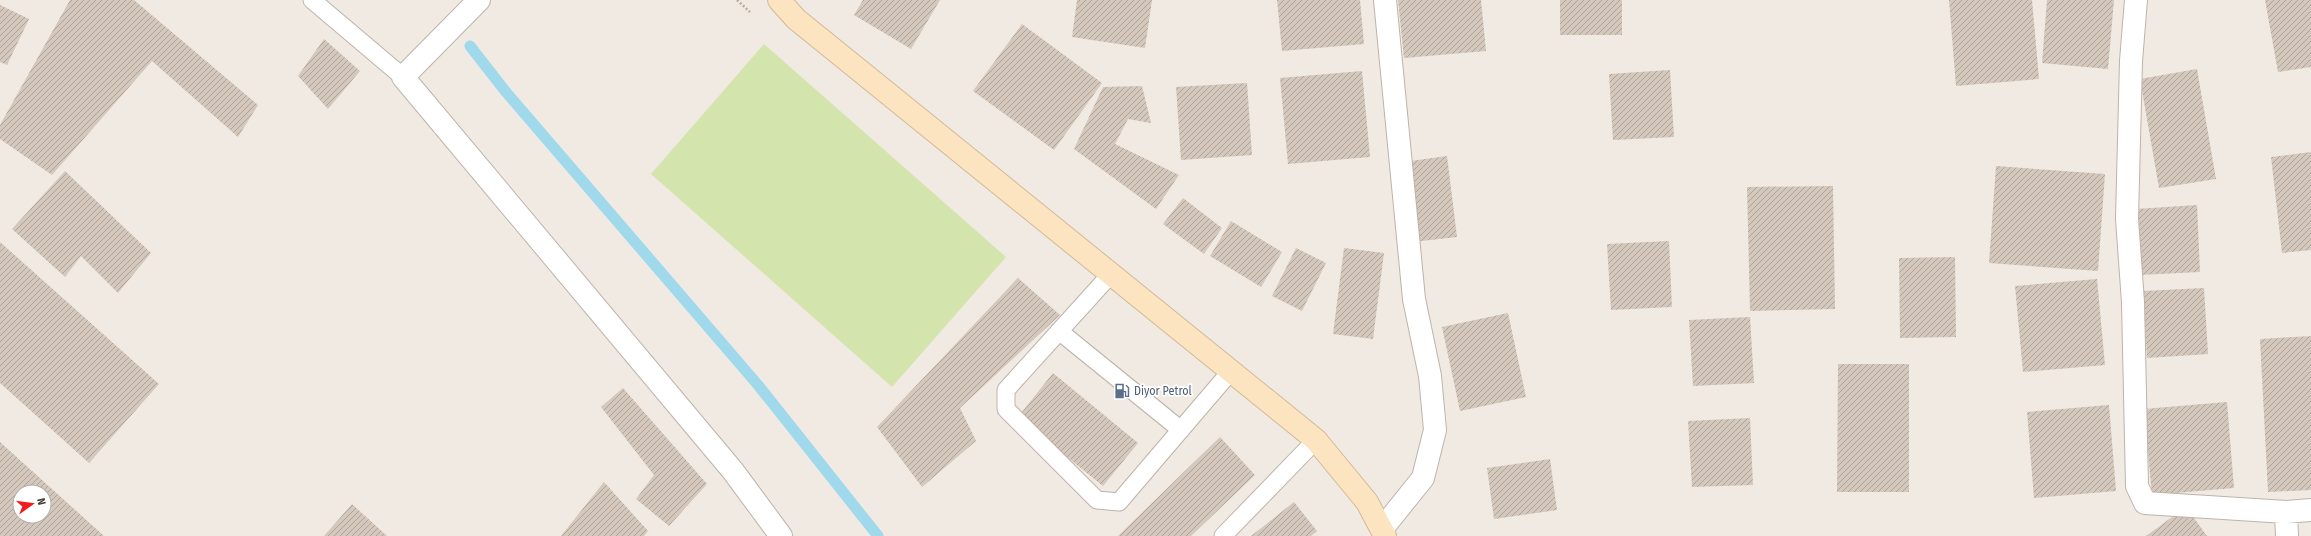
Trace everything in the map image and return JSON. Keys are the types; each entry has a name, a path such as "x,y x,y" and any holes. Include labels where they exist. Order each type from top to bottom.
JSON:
{"main road":[{"path":"779,0 796,19 1316,440 1367,502 1384,532"}],"street":[{"path":"479,0 403,77 733,471 781,536"},
{"path":"1384,532 1423,478 1435,430 1430,376 1414,299 1385,0"},
{"path":"2136,0 2131,61 2127,219 2134,310 2137,486 2145,503 2286,512 2311,510"},
{"path":"2286,512 2287,536"}],"lane":[{"path":"312,0 403,77"},
{"path":"1111,274 1006,390 1006,409 1097,500 1119,502 1232,371"},
{"path":"1059,332 1181,430"},
{"path":"1223,536 1316,440"}],"green space":[{"path":"764,44 1006,257 892,387 651,174"}],"building":[{"path":"70,0 134,0 258,105 238,137 152,61 52,175 0,139 0,125"},
{"path":"863,0 940,0 911,49 854,15"},
{"path":"1077,0 1152,0 1145,48 1072,37"},
{"path":"1277,0 1360,0 1364,44 1282,51"},
{"path":"1398,0 1481,0 1486,51 1404,58"},
{"path":"1560,0 1622,0 1622,35 1560,35"},
{"path":"1949,0 2032,0 2039,79 1956,86"},
{"path":"2047,0 2114,0 2108,69 2042,63"},
{"path":"2265,0 2311,0 2311,67 2278,72"},
{"path":"0,5 29,19 7,65 0,62"},
{"path":"1022,24 1102,83 1054,150 973,91"},
{"path":"324,39 360,71 328,109 298,76"},
{"path":"2197,69 2216,179 2159,188 2140,79"},
{"path":"1670,70 1674,137 1613,140 1609,74"},
{"path":"1362,71 1370,157 1288,164 1280,78"},
{"path":"1247,83 1252,155 1181,160 1176,87"},
{"path":"1142,86 1151,123 1128,119 1115,144 1179,175 1156,209 1074,149 1103,87"},
{"path":"2311,152 2311,250 2282,253 2271,157"},
{"path":"1447,156 1457,237 1413,242 1403,162"},
{"path":"1996,166 2105,174 2098,271 1989,263"},
{"path":"65,171 151,253 118,293 81,256 65,277 12,229"},
{"path":"1833,186 1835,309 1750,311 1747,187"},
{"path":"1183,198 1222,228 1204,254 1163,224"},
{"path":"2197,205 2200,272 2139,275 2136,209"},
{"path":"1231,221 1282,252 1261,287 1210,256"},
{"path":"1669,241 1672,307 1611,310 1607,244"},
{"path":"0,242 159,384 89,463 0,383"},
{"path":"1296,248 1326,263 1302,311 1272,296"},
{"path":"1344,248 1384,253 1373,339 1333,334"},
{"path":"1955,257 1956,337 1900,338 1899,258"},
{"path":"1018,278 1060,315 960,408 976,441 922,487 877,427"},
{"path":"2097,279 2105,365 2023,372 2015,286"},
{"path":"2204,288 2208,354 2147,358 2143,291"},
{"path":"1508,313 1526,397 1460,411 1442,327"},
{"path":"1750,317 1754,383 1693,386 1689,320"},
{"path":"2311,336 2311,490 2268,492 2260,339"},
{"path":"1838,364 1909,364 1909,492 1837,492"},
{"path":"1053,373 1138,443 1103,486 1018,417"},
{"path":"623,388 707,484 669,526 636,499 654,475 601,407"},
{"path":"2227,402 2234,488 2152,495 2144,409"},
{"path":"2109,405 2116,491 2034,498 2027,412"},
{"path":"1750,418 1753,485 1692,487 1688,421"},
{"path":"1220,437 1255,475 1191,536 1118,536"},
{"path":"0,442 46,484 12,484 12,524 52,524 52,489 104,536 0,536"},
{"path":"1550,459 1557,510 1494,519 1487,468"},
{"path":"604,482 648,531 644,536 561,536"},
{"path":"1294,502 1317,531 1311,536 1251,536"},
{"path":"352,504 387,536 324,536"},
{"path":"2186,507 2207,536 2146,536"}],"waterway":[{"path":"470,46 506,92 758,385 878,536"}],"place":[{"name":"Diyor Petrol","path":"1122,391"}]}
